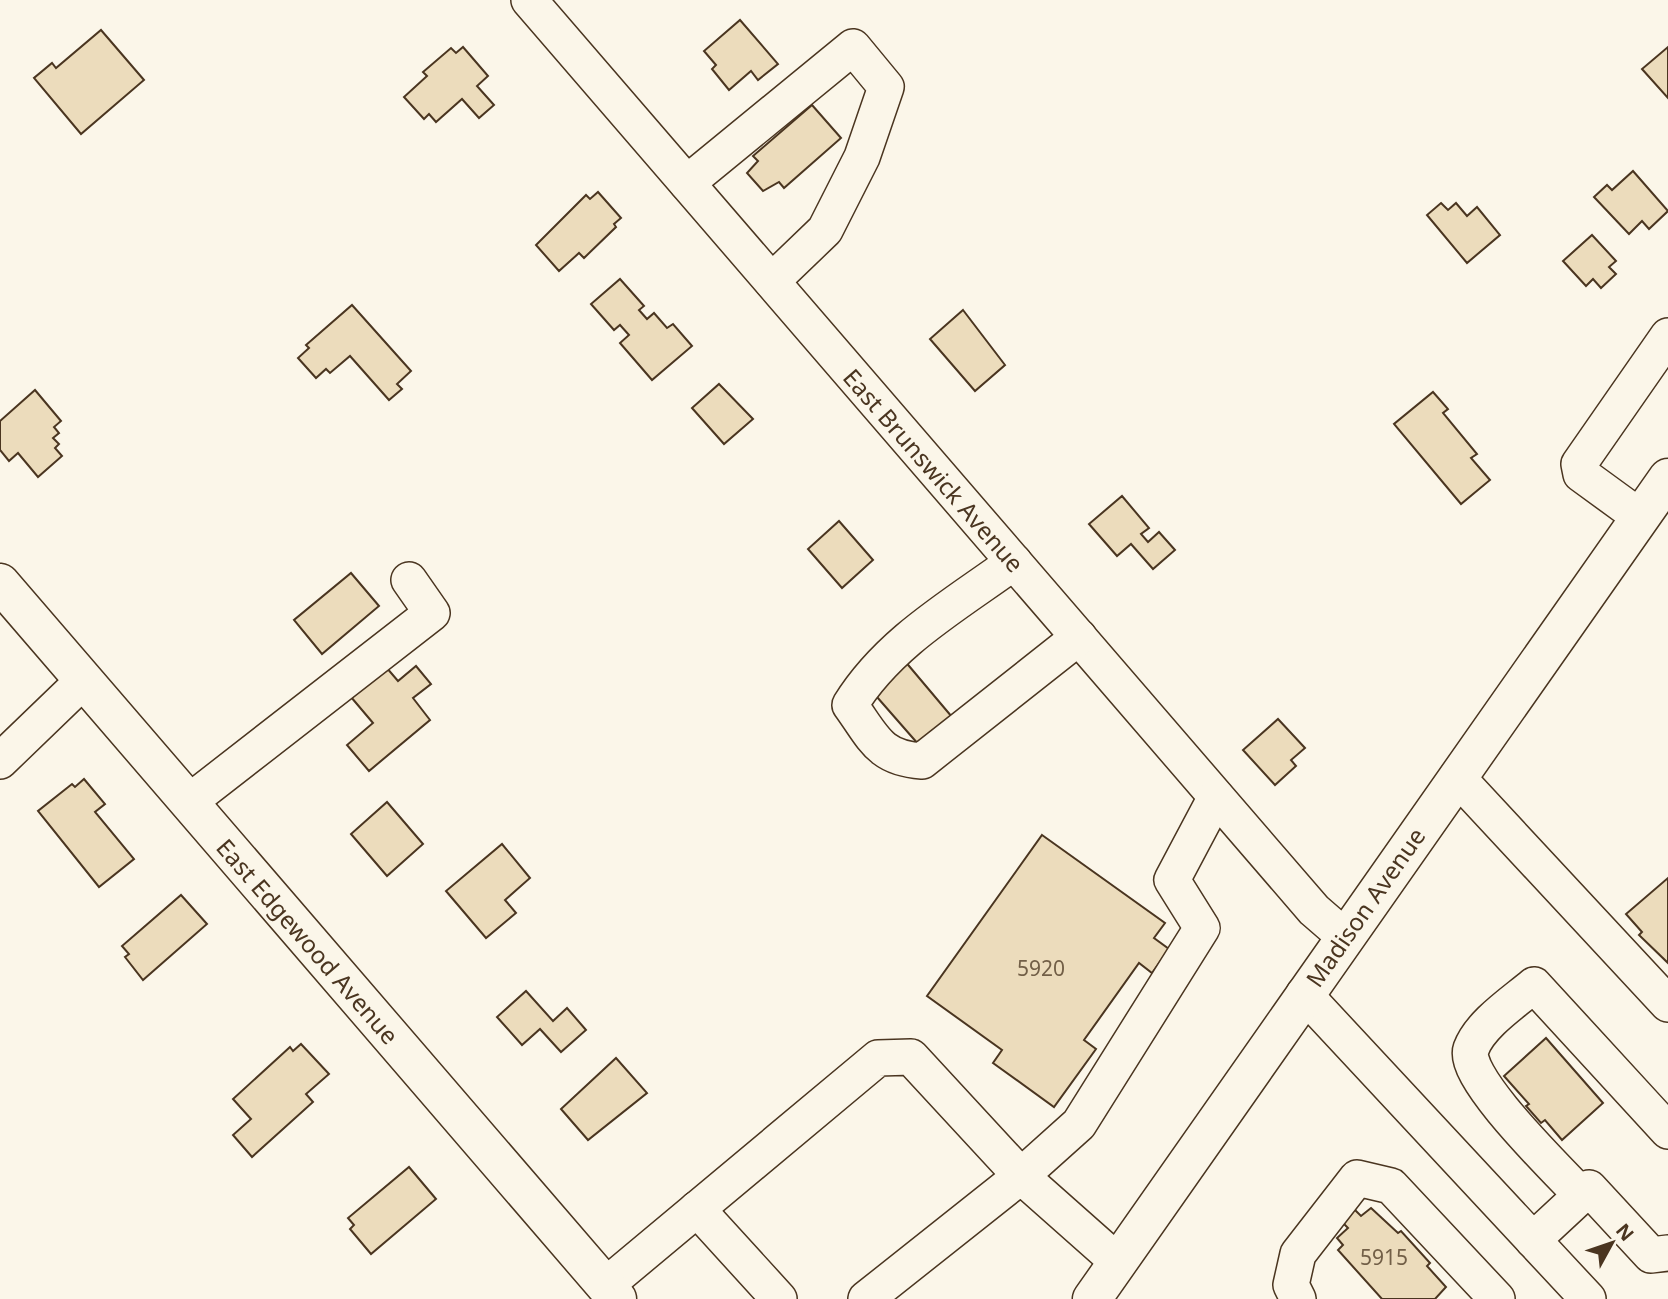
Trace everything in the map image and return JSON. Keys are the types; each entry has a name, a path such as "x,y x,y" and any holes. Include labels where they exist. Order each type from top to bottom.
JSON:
{"main road":[{"name":"Madison Avenue","path":"1092,1299 1344,936 1668,478"},
{"name":"East Edgewood Avenue","path":"0,583 611,1292"}],"street":[{"name":"East Brunswick Avenue","path":"528,0 1314,911 1344,936"},
{"path":"687,183 853,47 886,87 862,157 825,230 772,282"},
{"path":"1640,517 1581,474 1579,464 1668,335"},
{"path":"1014,562 900,645 868,675 850,705 882,748 898,759 922,761 1079,637"},
{"path":"189,803 432,613 409,580"},
{"path":"0,761 83,680"},
{"path":"1457,777 1668,1004"},
{"path":"866,1299 1021,1176 1079,1124 1202,928 1172,880 1216,797"},
{"path":"1581,1195 1486,1092 1473,1072 1469,1052 1479,1035 1534,985 1668,1131"},
{"path":"1304,994 1588,1299"},
{"path":"611,1292 697,1209 878,1058 911,1057 1021,1176 1118,1262"},
{"path":"1298,1299 1291,1285 1298,1254 1357,1178 1391,1186 1497,1299"},
{"path":"1533,1240 1589,1188 1651,1255 1668,1253"},
{"path":"697,1209 779,1299"}],"building":[{"path":"740,20 778,64 758,80 751,71 729,90 712,69 716,65 704,51"},
{"path":"101,30 144,80 81,134 34,78 52,63 56,68"},
{"path":"463,47 488,76 477,86 494,105 479,118 462,99 436,122 429,114 424,119 404,97 427,76 423,72 451,48 456,53"},
{"path":"1668,47 1668,98 1642,69"},
{"path":"812,105 841,138 784,188 779,182 763,191 747,173 758,161 753,156"},
{"path":"1633,171 1668,211 1649,229 1642,221 1629,234 1594,197 1607,185 1612,190"},
{"path":"598,192 621,218 614,224 616,227 584,258 579,253 559,271 536,245 586,195 590,199"},
{"path":"1441,203 1448,210 1456,203 1467,216 1477,207 1500,235 1467,263 1427,215"},
{"path":"1592,235 1616,261 1609,267 1616,274 1601,288 1593,279 1586,286 1563,261"},
{"path":"620,279 644,306 639,310 647,319 654,313 667,328 673,324 692,346 652,380 620,343 629,335 620,325 614,330 591,304"},
{"path":"352,305 411,371 397,384 402,389 389,400 350,356 330,373 326,369 316,378 298,358 309,348 306,345"},
{"path":"963,310 1005,365 975,391 930,339"},
{"path":"719,384 753,419 724,444 692,408"},
{"path":"35,390 61,421 54,427 59,433 53,438 59,444 55,448 62,456 38,477 18,453 9,461 0,450 0,421"},
{"path":"1433,392 1448,409 1443,413 1477,454 1471,458 1490,480 1461,504 1394,424"},
{"path":"1122,496 1149,528 1141,534 1148,542 1159,532 1175,550 1153,569 1131,544 1117,556 1089,524"},
{"path":"839,521 873,560 842,588 808,549"},
{"path":"351,573 379,606 322,654 294,620"},
{"path":"904,660 952,717 919,745 870,689"},
{"path":"416,666 431,684 413,698 430,720 369,771 347,745 373,723 351,697 386,667 398,681"},
{"path":"1278,719 1305,748 1291,760 1296,766 1275,785 1243,750"},
{"path":"84,779 105,804 95,812 134,859 99,887 38,811 72,784 75,787"},
{"path":"387,802 423,844 387,876 351,834"},
{"path":"1042,835 1165,923 1154,938 1169,949 1152,973 1139,963 1084,1040 1096,1049 1054,1107 993,1063 1002,1050 927,996"},
{"path":"502,844 530,878 505,900 516,913 486,938 446,891"},
{"path":"1668,878 1668,963 1639,935 1642,932 1626,914"},
{"path":"181,895 207,924 143,980 125,957 129,954 122,946"},
{"path":"526,991 553,1021 567,1008 586,1030 561,1052 540,1029 522,1045 497,1017"},
{"path":"1546,1038 1603,1103 1562,1140 1545,1120 1541,1123 1526,1106 1529,1104 1504,1076"},
{"path":"301,1044 329,1074 306,1094 313,1102 252,1157 233,1135 251,1119 233,1099 290,1047 293,1051"},
{"path":"616,1058 647,1093 588,1140 561,1109"},
{"path":"409,1167 436,1199 371,1254 350,1229 354,1225 348,1218"},
{"path":"1371,1208 1398,1233 1401,1231 1430,1263 1427,1266 1446,1287 1435,1299 1382,1299 1338,1250 1343,1245 1337,1238 1348,1228 1341,1221 1354,1209 1361,1216"}]}
